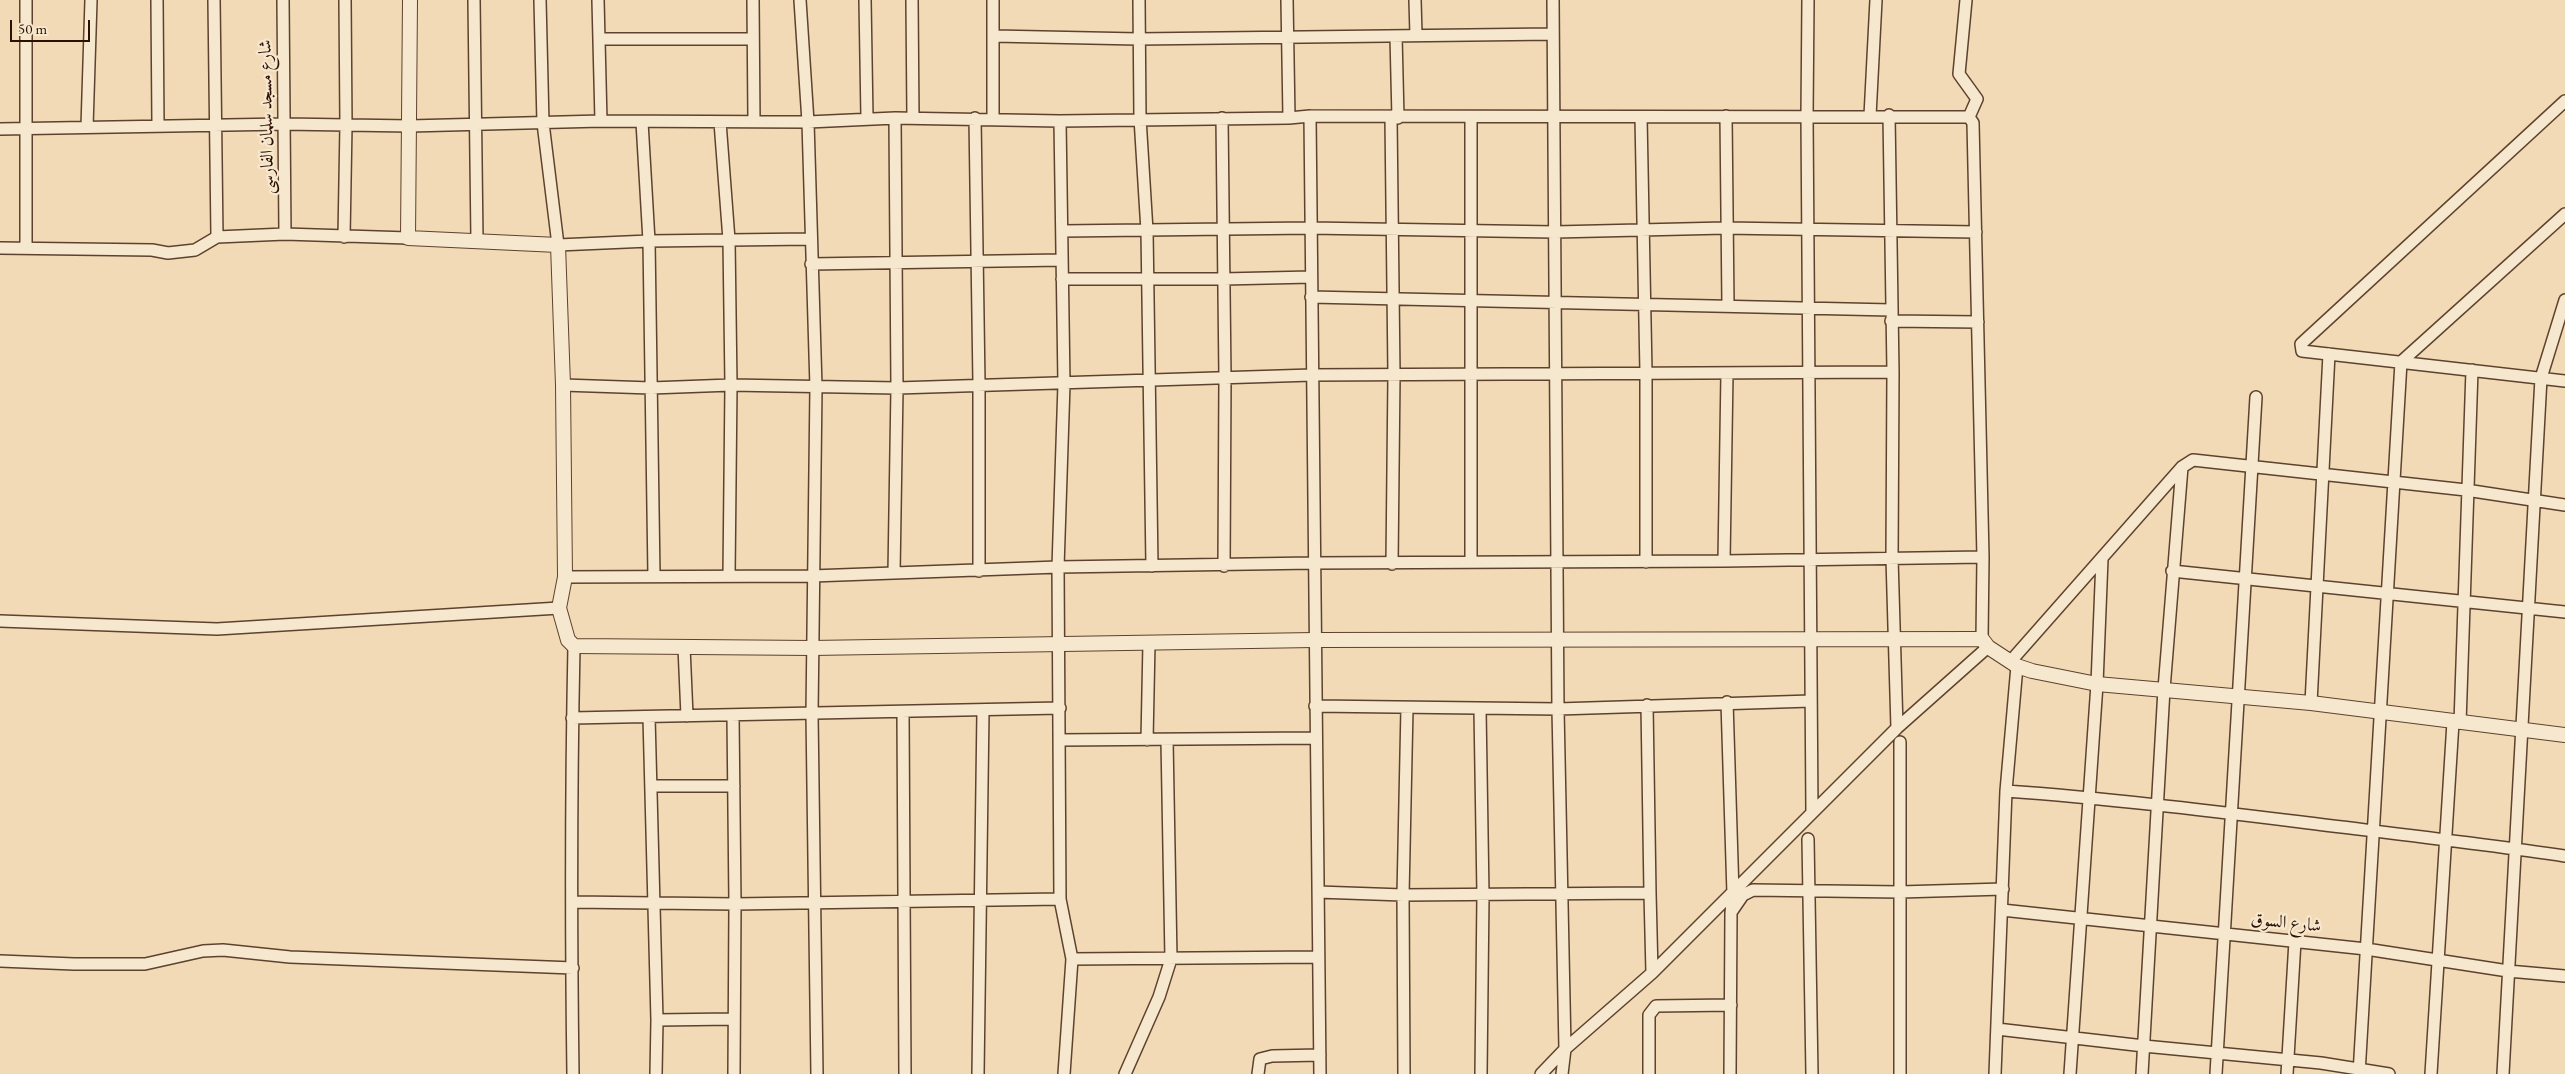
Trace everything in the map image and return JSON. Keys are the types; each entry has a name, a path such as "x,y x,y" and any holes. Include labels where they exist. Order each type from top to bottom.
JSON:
{"street":[{"path":"26,0 26,248"},
{"path":"87,127 91,0"},
{"path":"157,0 158,125"},
{"path":"214,0 214,126 217,237"},
{"name":"شارع مسجد سلمان الفارسى","path":"283,0 286,234"},
{"path":"344,237 346,125 345,0"},
{"path":"408,238 410,0"},
{"path":"474,0 477,240"},
{"path":"540,0 542,123 558,245 563,385 565,577 559,608 568,640 574,646 812,648 1314,640 1558,641 1894,638 1985,643 2013,664 2032,671 2097,684 2311,703 2565,736"},
{"path":"598,0 601,121"},
{"path":"753,0 754,121"},
{"path":"800,0 808,122 810,240 816,386 812,576 812,714 817,1074"},
{"path":"865,0 867,118"},
{"path":"912,0 913,118"},
{"path":"993,0 993,119"},
{"path":"1139,0 1140,118 1147,231 1152,566"},
{"path":"1287,0 1289,118"},
{"path":"1415,0 1416,35"},
{"path":"1553,0 1558,709 1565,1049 1562,1074"},
{"path":"1808,0 1807,116 1812,813"},
{"path":"1870,116 1876,0"},
{"path":"1966,0 1959,74 1977,99 1969,117"},
{"path":"994,36 1138,39 1553,34"},
{"path":"1392,564 1393,230 1396,36"},
{"path":"599,39 753,39"},
{"path":"2565,101 2301,344 2302,351 2565,381"},
{"path":"0,129 284,124 410,126 601,121 808,122 867,118 975,118 1060,121 1140,118 1289,118 1310,116 1395,118 1890,115 1969,117"},
{"path":"1890,115 1893,372 1892,558 1897,728"},
{"path":"1310,116 1310,277 1320,1074"},
{"path":"1641,116 1646,373 1646,562"},
{"path":"1726,116 1725,228 1728,306"},
{"path":"1471,117 1471,562"},
{"path":"1541,1074 1565,1049 1652,973 1897,728 1985,643 1973,123 1969,117"},
{"path":"894,574 897,388 895,118"},
{"path":"975,118 979,384 979,571"},
{"path":"1222,118 1225,378 1224,566"},
{"path":"1060,121 1064,384 1058,567 1060,900 1072,959 1064,1074"},
{"path":"642,122 649,241 654,576"},
{"path":"720,122 729,240 731,385 729,576"},
{"path":"2359,1071 2401,362 2565,214"},
{"path":"1063,231 1310,228 1555,232 1644,228 1808,228 1976,232"},
{"path":"0,248 186,252 195,250 217,237 286,234 477,240 558,245 649,241 810,240"},
{"path":"811,264 896,261 1062,260"},
{"path":"1062,279 1148,280 1310,277"},
{"path":"1311,297 1556,304 1809,308 1978,322"},
{"path":"2503,1074 2541,378 2565,300"},
{"path":"2311,703 2329,354"},
{"path":"2431,1074 2444,838 2456,723 2464,603 2466,490 2472,370"},
{"path":"563,385 651,388 731,385 897,388 1312,375 1809,374 1893,372"},
{"path":"1724,562 1727,374"},
{"path":"2216,1074 2233,812 2250,466 2256,396"},
{"path":"1995,1074 2013,664 2182,467 2192,460 2466,490 2565,505"},
{"path":"2142,1074 2164,689 2172,570 2182,467"},
{"path":"565,577 812,576 1058,567 1224,566 1314,562 1392,564 1557,561 1724,562 1982,557"},
{"path":"2070,1074 2090,797 2102,559"},
{"path":"2172,570 2464,603 2565,612"},
{"path":"0,621 217,629 559,608"},
{"path":"1147,740 1148,643"},
{"path":"572,1074 573,902 570,797 574,646"},
{"path":"684,646 687,716"},
{"path":"1315,706 1558,709 1727,702 1811,701"},
{"path":"1727,702 1733,894 1730,913 1730,1074"},
{"path":"1647,705 1652,973"},
{"path":"572,718 903,713 1060,708"},
{"path":"1404,1074 1403,895 1407,708"},
{"path":"1480,709 1483,895 1481,1074"},
{"path":"978,1074 982,900 983,711"},
{"path":"903,713 902,901 905,1074"},
{"path":"733,716 734,1074"},
{"path":"649,717 657,1020 656,1074"},
{"path":"1060,740 1315,738"},
{"path":"1125,1074 1159,997 1171,959 1167,740"},
{"path":"1900,742 1900,1074"},
{"path":"651,786 734,786"},
{"path":"2006,791 2090,797 2233,812 2444,838 2565,856"},
{"path":"1808,839 1812,1074"},
{"path":"1730,913 1748,891 1900,892 2003,889"},
{"path":"1318,892 1403,895 1650,893"},
{"path":"573,902 735,904 1060,900"},
{"name":"شارع السوق","path":"2002,910 2366,949 2508,971 2565,976"},
{"path":"2287,1074 2295,942"},
{"path":"0,961 145,964 203,951 223,950 290,957 573,968"},
{"path":"1072,959 1318,957"},
{"path":"1649,1074 1649,1015 1652,1009 1656,1006 1731,1005"},
{"path":"657,1020 733,1019"},
{"path":"1997,1029 2217,1054 2288,1059 2359,1071 2390,1074"},
{"path":"1258,1074 1260,1059 1272,1056 1320,1055"}]}
